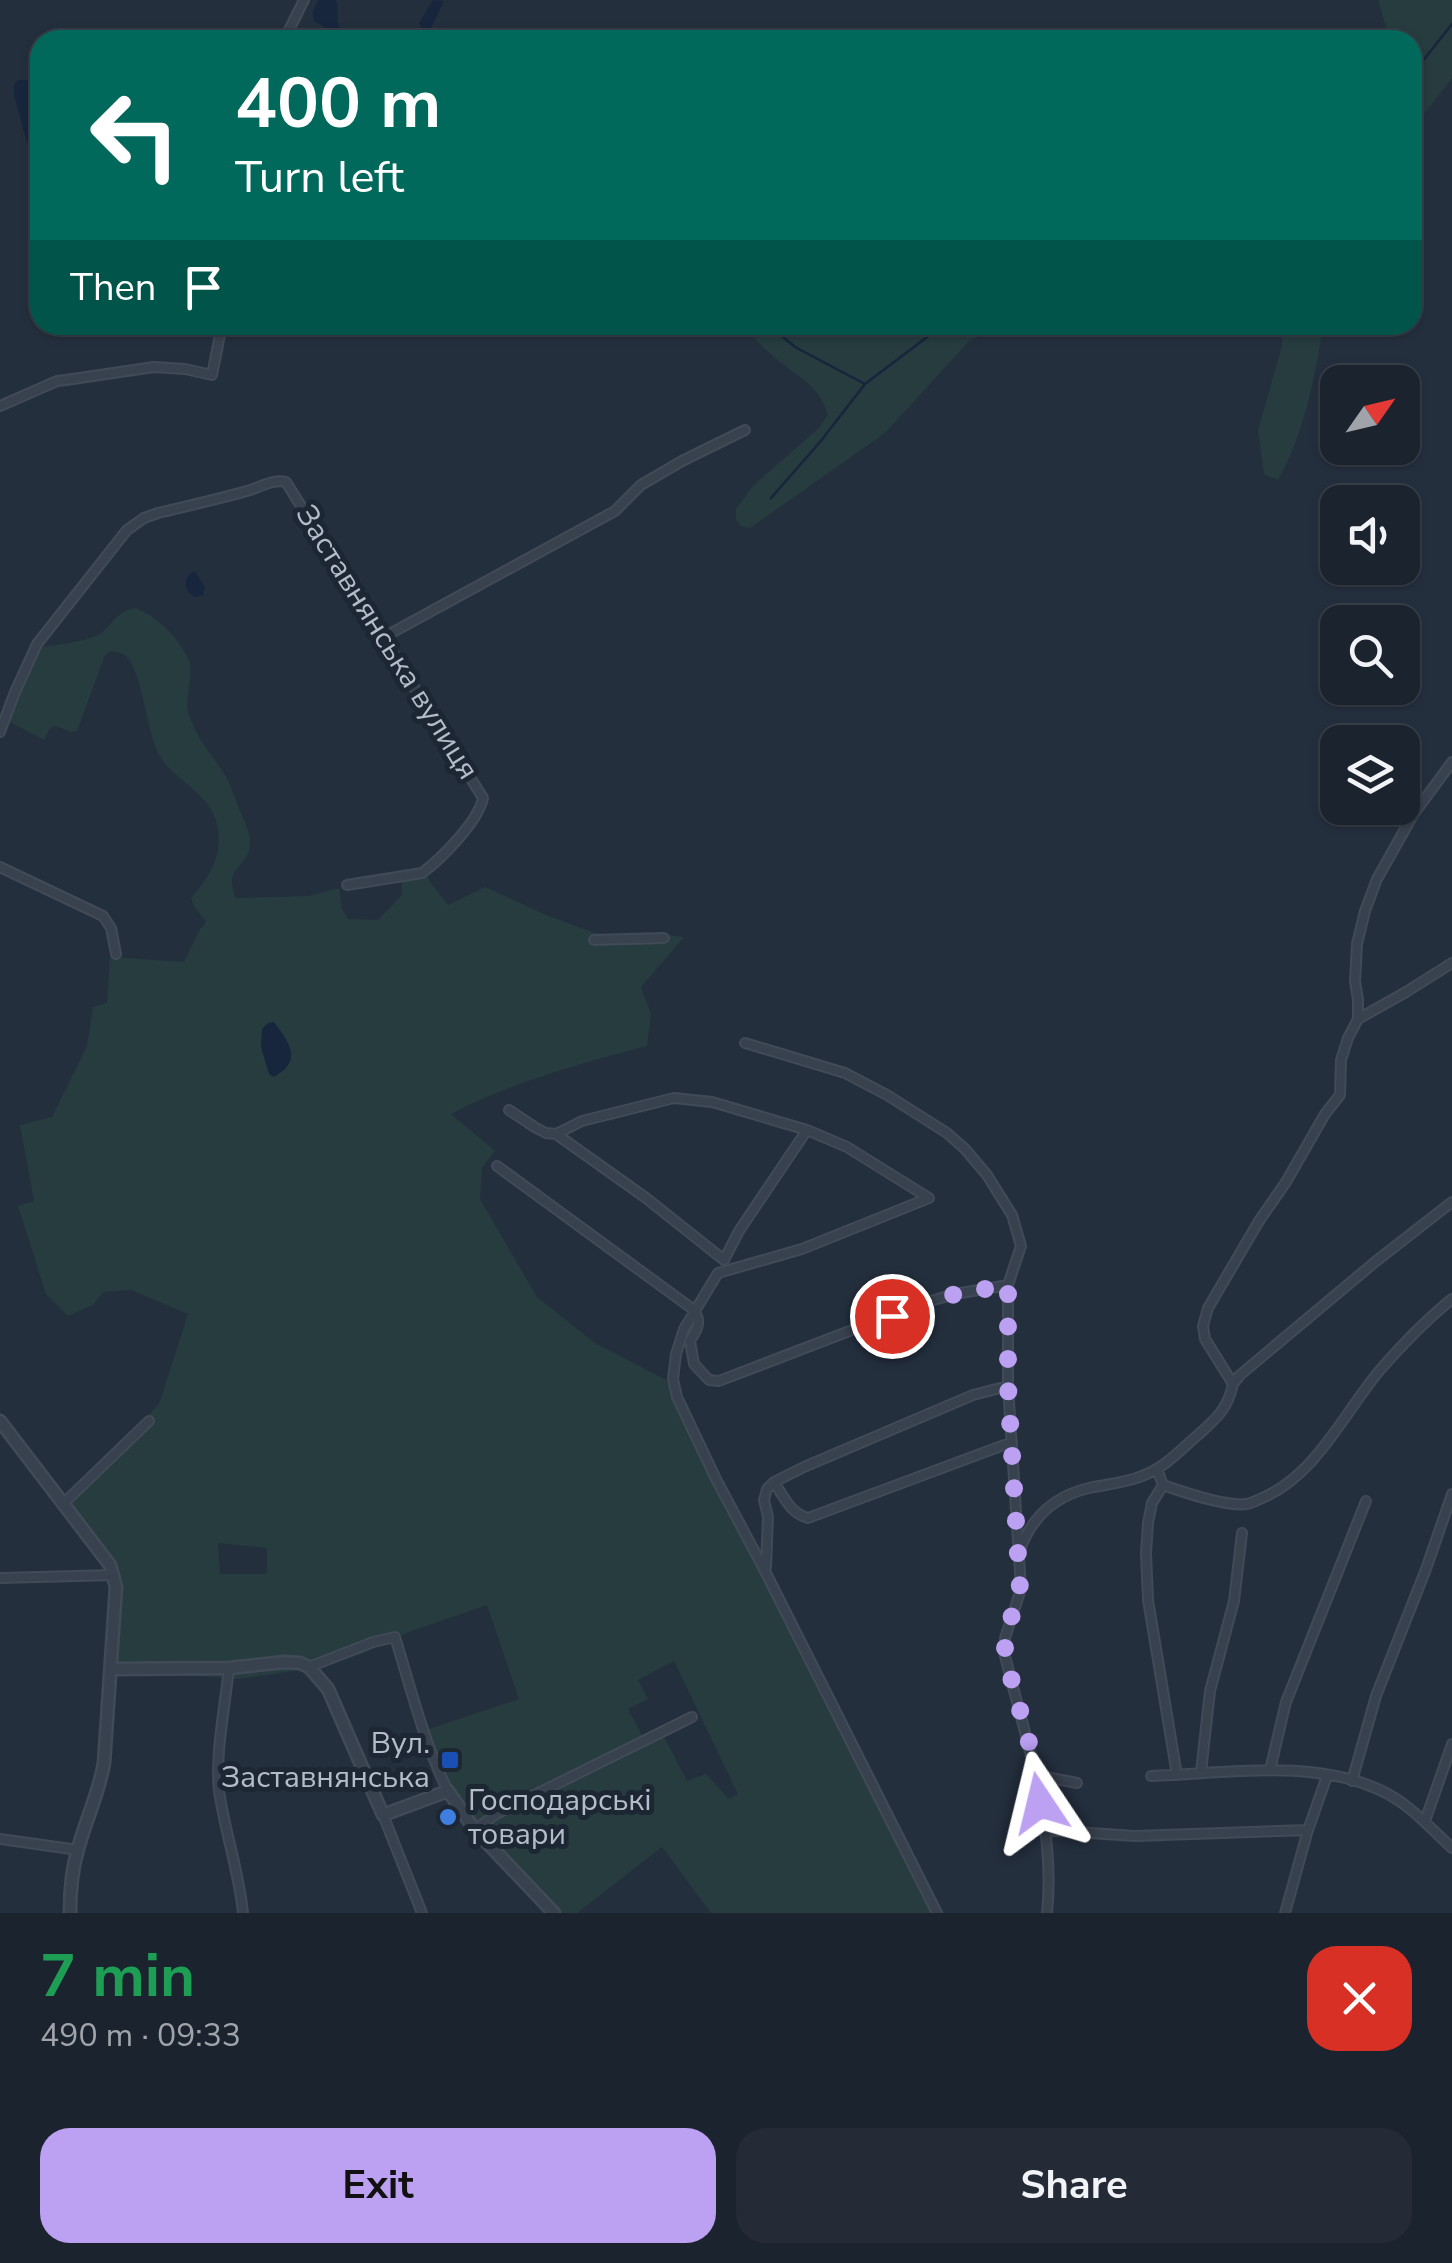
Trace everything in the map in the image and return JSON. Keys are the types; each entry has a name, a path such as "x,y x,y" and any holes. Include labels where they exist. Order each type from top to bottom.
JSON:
{"street":[{"path":"289,30 304,0"},
{"path":"0,406 56,381 154,367 212,375 220,335"},
{"path":"384,637 615,511 641,485 745,430"},
{"name":"Заставнянська вулиця","path":"0,732 37,644 127,530 158,513 281,480 290,486 482,798 471,822 422,874 347,886"},
{"path":"1234,1384 1205,1339 1203,1326 1208,1308 1340,1095 1341,1060 1358,1019 1354,981 1365,911 1377,879 1404,832 1452,762"},
{"path":"0,867 103,916 111,928 116,954"},
{"path":"594,940 664,938"},
{"path":"1358,1019 1452,963"},
{"path":"745,1043 844,1073 887,1094 948,1133 1002,1197 1018,1233 1020,1246 1008,1285 1008,1386 1020,1589 1005,1638 1005,1656 1036,1775 1050,1889 1047,1913"},
{"path":"556,1134 582,1121 674,1098 712,1102 807,1130 846,1147 929,1198 802,1249 718,1273"},
{"path":"509,1110 536,1128 556,1134 724,1260"},
{"path":"807,1130 739,1231 694,1310 676,1354 673,1378 716,1479 937,1913"},
{"path":"497,1166 694,1310 699,1326 690,1341 694,1364 708,1380 719,1381 920,1304 1008,1285"},
{"path":"1019,1552 1028,1528 1054,1504 1084,1489 1157,1470 1220,1417 1240,1375 1452,1202"},
{"path":"1163,1486 1199,1498 1245,1505 1273,1494 1315,1459 1383,1367 1452,1299"},
{"path":"766,1572 768,1517 764,1500 774,1482 973,1394 1008,1386"},
{"path":"64,1503 149,1420"},
{"path":"0,1421 112,1570 116,1588 100,1784 78,1850 70,1913"},
{"path":"774,1482 798,1516 808,1518 1012,1442"},
{"path":"1157,1470 1163,1486"},
{"path":"1163,1486 1152,1503 1148,1522 1148,1600 1178,1775"},
{"path":"1352,1780 1376,1696 1452,1494"},
{"path":"1270,1770 1286,1702 1366,1501"},
{"path":"1201,1772 1210,1691 1232,1612 1242,1533"},
{"path":"0,1578 112,1570"},
{"path":"309,1668 372,1642 395,1637 422,1726 448,1791 475,1830 554,1913"},
{"path":"111,1669 229,1668 285,1662 309,1668 328,1689 422,1913"},
{"path":"229,1668 219,1790 243,1913"},
{"path":"475,1830 496,1814 692,1717"},
{"path":"1425,1821 1452,1744"},
{"path":"1151,1776 1270,1770 1352,1780 1401,1802 1452,1848"},
{"path":"1036,1775 1077,1784"},
{"path":"1285,1913 1326,1776"},
{"path":"384,1815 448,1791"},
{"path":"1044,1830 1135,1836 1308,1830"},
{"path":"0,1839 78,1850"}],"green space":[{"path":"1378,0 1452,0 1452,78 1422,116 1422,30 1387,30"},
{"path":"751,335 988,335 971,339 885,433 750,528 736,520 736,509 753,486 820,427 828,414 810,386"},
{"path":"1282,335 1321,335 1307,405 1295,445 1278,480 1264,474 1258,430"},
{"path":"135,608 158,621 189,662 189,715 229,782 250,837 248,854 233,876 235,898 309,896 339,888 348,919 378,920 402,895 402,873 425,869 448,905 485,887 600,935 684,937 641,987 651,1014 647,1046 547,1075 451,1114 495,1151 482,1168 480,1199 537,1297 595,1343 666,1380 934,1913 711,1913 662,1847 577,1913 552,1913 448,1797 426,1730 519,1699 487,1605 321,1667 238,1679 111,1669 114,1585 108,1566 63,1503 159,1404 188,1314 131,1290 103,1292 93,1305 68,1316 46,1294 18,1206 34,1201 20,1125 52,1117 87,1046 93,1007 107,1003 110,957 184,962 206,922 191,898 213,866 218,829 208,806 157,751 140,685 131,662 123,654 111,651 105,655 77,731 56,726 50,728 44,740 8,721 39,648 96,636","holes":["218,1543 267,1548 267,1574 220,1574","674,1661 738,1794 729,1799 706,1774 687,1781 660,1729 643,1737 628,1709 648,1699 638,1680"]}],"water":[{"path":"319,0 336,0 339,28 330,30 314,21"},
{"path":"433,0 444,1 430,30 423,30 419,23"},
{"path":"30,80 30,145 14,95 14,84"},
{"path":"195,571 205,587 203,595 195,597 186,583"},
{"path":"274,1022 289,1045 291,1058 274,1077 269,1074 261,1047 262,1029"}],"waterway":[{"path":"1422,61 1452,24"},
{"path":"781,335 795,347 865,384"},
{"path":"771,498 865,384 930,335"}],"place":[{"name":"Вул. Заставнянська","path":"450,1760"},
{"name":"Господарські товари","path":"448,1817"}],"route":[{"path":"892,1316 955,1294 1008,1285 1008,1386 1020,1589 1005,1638 1005,1656 1030,1746 1040,1803"}]}
